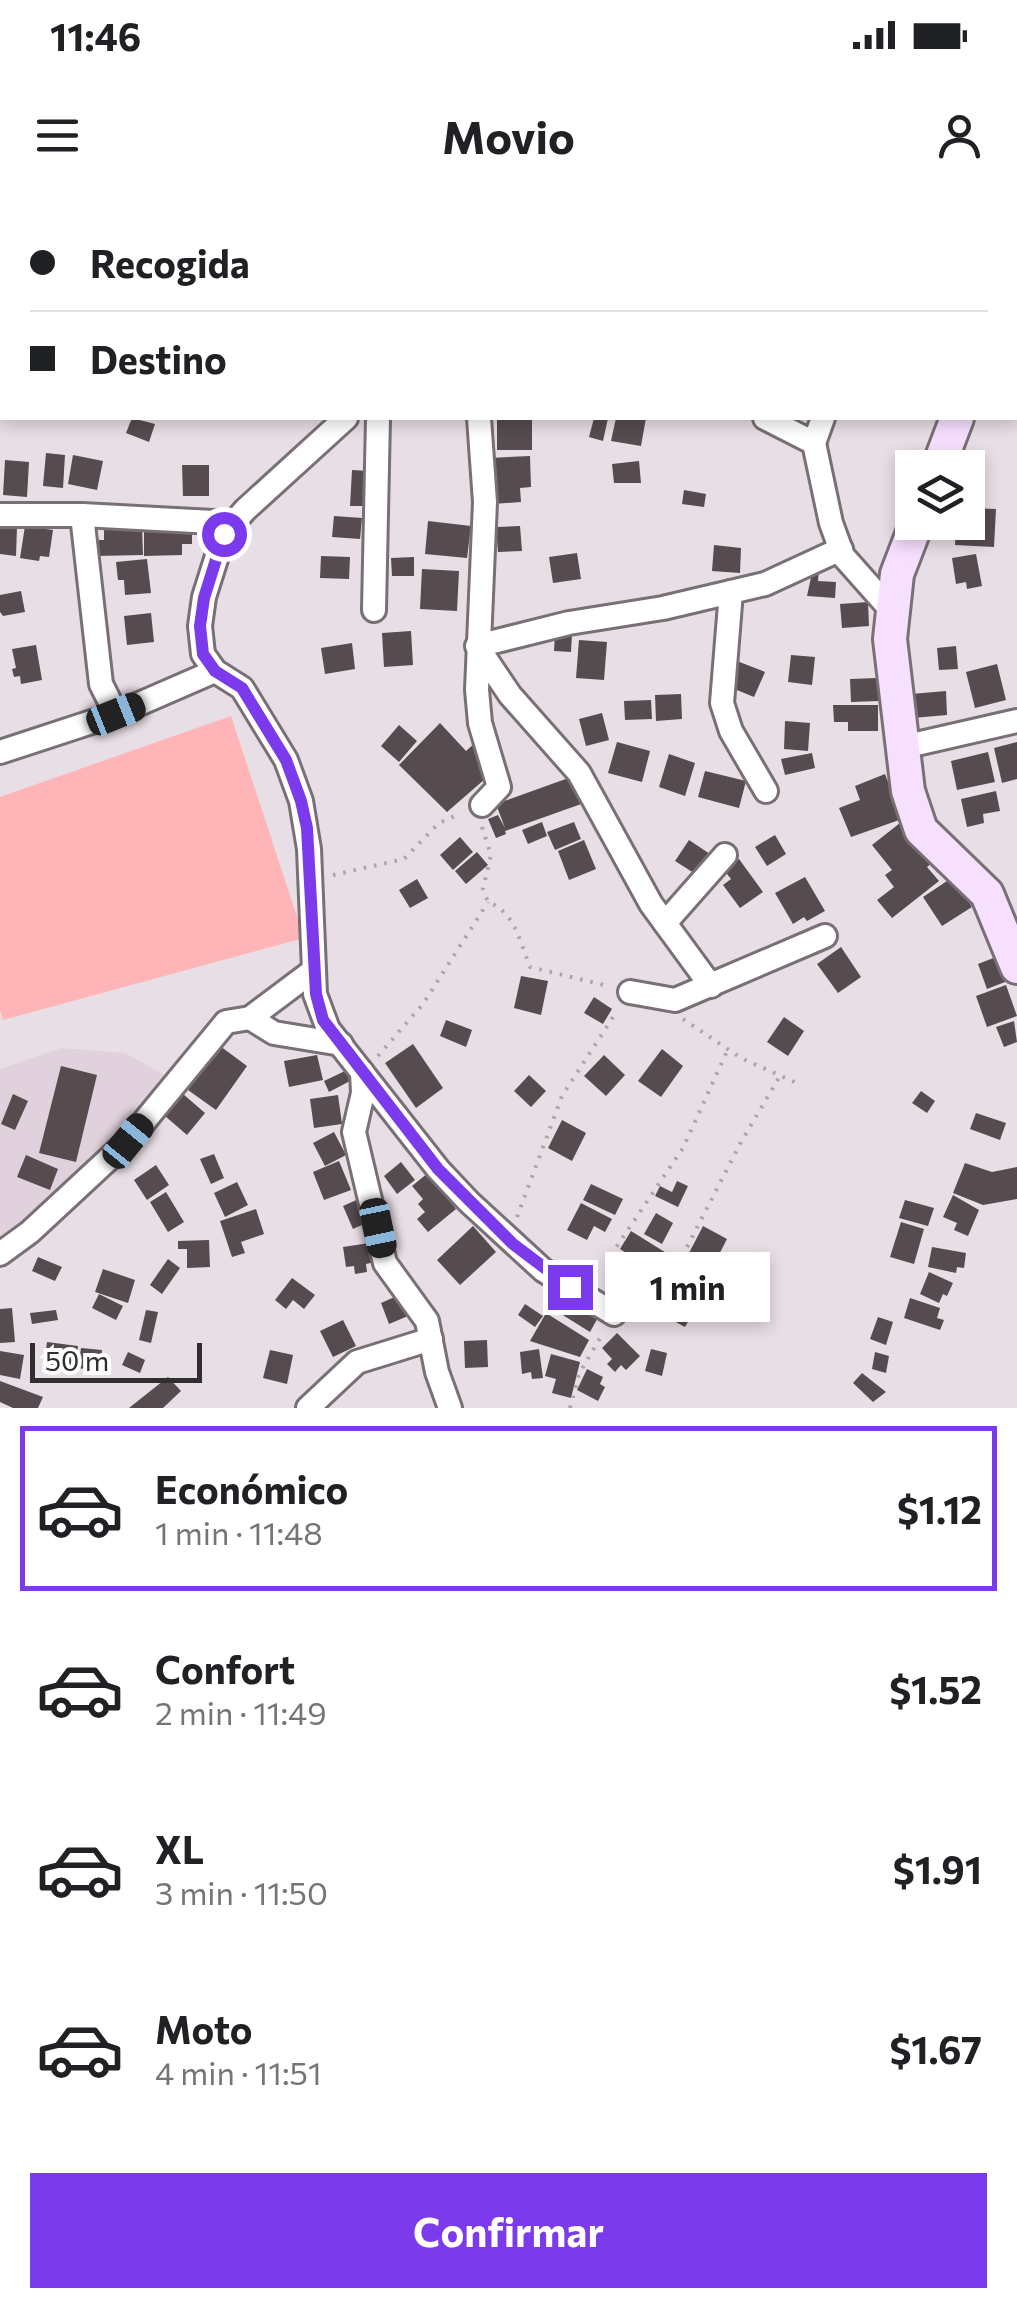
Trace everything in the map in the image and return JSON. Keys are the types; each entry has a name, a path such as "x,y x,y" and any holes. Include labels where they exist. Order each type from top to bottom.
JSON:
{"street":[{"path":"344,420 232,523 220,543 200,626 203,654 215,671 242,688 286,760 305,816 314,970 319,1009 328,1029 438,1169 505,1237 543,1270 614,1314"},
{"path":"374,610 378,420"},
{"path":"478,420 484,502 483,590 477,646 480,723 499,787 482,805"},
{"path":"769,420 814,442"},
{"path":"822,420 814,442 841,549 891,610"},
{"path":"944,450 955,420"},
{"path":"0,515 232,523"},
{"path":"82,515 101,684 116,714"},
{"path":"910,540 897,574 890,639 896,717 908,791 921,830 987,894 1017,966"},
{"path":"477,646 570,622 663,608 731,592 783,576 841,549"},
{"path":"731,592 722,703 731,731 766,791"},
{"path":"477,646 510,695 579,773 665,923 710,986"},
{"path":"0,752 116,714 215,671"},
{"path":"903,747 1017,721"},
{"path":"665,923 725,855"},
{"path":"630,992 676,1000 825,936"},
{"path":"0,1254 30,1232 128,1141 226,1022 250,1018 314,970"},
{"path":"250,1018 274,1034 340,1044"},
{"path":"362,1072 363,1093 354,1132 386,1262 427,1322 437,1372 450,1408"},
{"path":"308,1408 357,1362 430,1339"}],"path":[{"path":"310,880 404,859 439,823 482,805"},
{"path":"482,805 478,811 491,855 482,889 488,902 503,907 530,967 630,992 562,1096 515,1222 505,1237"},
{"path":"362,1072 423,1004 488,902"},
{"path":"666,1001 674,1013 728,1049 801,1084"},
{"path":"570,1408 579,1374 635,1278 612,1255 683,1148 728,1049"},
{"path":"614,1314 649,1302 676,1264 780,1076"}],"shaded area":[{"path":"231,716 304,938 3,1020 0,797"},
{"path":"61,1048 125,1053 170,1078 97,1162 0,1246 0,1069"}],"building":[{"path":"131,420 155,424 149,442 126,433"},
{"path":"497,420 532,420 532,450 497,450"},
{"path":"593,420 608,420 603,441 589,437"},
{"path":"616,420 646,420 641,446 611,441"},
{"path":"46,453 65,455 63,488 43,486"},
{"path":"73,455 103,461 97,490 68,484"},
{"path":"530,456 531,487 520,488 521,502 492,504 489,458"},
{"path":"5,460 29,462 27,497 3,495"},
{"path":"639,461 641,483 614,483 612,464"},
{"path":"182,465 209,465 209,496 183,496"},
{"path":"352,470 369,471 367,506 350,506"},
{"path":"684,490 706,494 704,507 682,504"},
{"path":"985,509 996,509 994,547 955,545 955,540 985,540"},
{"path":"334,516 362,518 360,539 332,537"},
{"path":"428,521 471,526 467,558 425,554"},
{"path":"0,525 17,527 16,556 0,554"},
{"path":"25,526 53,530 49,557 40,556 39,561 20,558"},
{"path":"104,526 142,526 143,555 95,556 95,540 104,540"},
{"path":"520,526 522,551 498,552 496,527"},
{"path":"192,531 192,544 182,544 182,555 144,556 144,532"},
{"path":"714,545 741,548 740,573 712,571"},
{"path":"577,553 581,579 553,583 549,557"},
{"path":"976,554 982,586 967,589 966,582 956,584 952,558"},
{"path":"321,556 350,557 349,579 320,578"},
{"path":"414,557 414,576 392,576 391,558"},
{"path":"147,559 151,593 125,595 116,562"},
{"path":"813,568 819,569 818,581 836,582 835,598 807,596"},
{"path":"422,569 459,571 457,611 420,609"},
{"path":"21,591 25,612 3,616 0,595"},
{"path":"868,602 869,626 842,628 840,604"},
{"path":"151,613 154,642 127,645 124,616"},
{"path":"411,631 413,665 384,667 382,633"},
{"path":"555,633 572,634 571,652 554,651"},
{"path":"579,640 607,642 604,680 576,678"},
{"path":"352,643 355,669 325,674 321,648"},
{"path":"36,645 42,680 21,684 20,676 14,677 12,649"},
{"path":"956,646 958,669 939,670 937,648"},
{"path":"791,655 815,657 812,685 788,682"},
{"path":"737,661 765,672 754,697 727,686"},
{"path":"997,664 1006,700 975,708 966,672"},
{"path":"877,678 879,701 851,702 850,679"},
{"path":"946,691 947,715 913,718 911,694"},
{"path":"681,694 682,719 656,721 655,695"},
{"path":"651,700 652,719 625,720 624,701"},
{"path":"833,705 878,705 878,731 848,731 848,722 834,722"},
{"path":"602,713 609,740 586,746 579,719"},
{"path":"785,721 810,723 808,751 784,749"},
{"path":"440,723 466,751 475,743 485,779 447,812 399,765"},
{"path":"399,725 417,741 399,762 381,746"},
{"path":"617,742 650,751 642,782 608,773"},
{"path":"1017,742 1017,779 1002,783 994,748"},
{"path":"988,752 995,782 957,790 951,761"},
{"path":"812,753 815,768 785,775 781,759"},
{"path":"669,754 695,763 685,796 659,787"},
{"path":"705,771 746,781 739,808 698,797"},
{"path":"885,774 902,819 851,837 839,808 860,800 855,786"},
{"path":"574,776 584,803 505,831 496,838 488,819 498,815 505,828 496,804"},
{"path":"996,791 1000,811 983,814 984,823 967,827 961,799"},
{"path":"542,822 547,836 528,844 522,830"},
{"path":"574,822 581,839 555,850 547,832"},
{"path":"900,823 932,863 927,867 939,881 892,918 877,900 894,887 885,875 892,870 872,845"},
{"path":"775,835 786,854 767,866 755,847"},
{"path":"460,837 473,852 453,870 440,855"},
{"path":"584,840 596,869 569,880 558,851"},
{"path":"689,840 710,854 697,875 675,861"},
{"path":"477,852 488,865 466,884 455,871"},
{"path":"739,859 763,892 740,908 723,885 731,879 724,870"},
{"path":"805,877 825,911 793,924 775,893"},
{"path":"953,877 972,907 942,926 923,897"},
{"path":"417,879 428,898 410,908 399,890"},
{"path":"841,947 861,977 838,993 817,964"},
{"path":"996,957 1005,982 987,989 978,964"},
{"path":"521,976 548,981 541,1015 514,1008"},
{"path":"1006,985 1017,1016 987,1027 976,996"},
{"path":"594,997 612,1009 603,1024 584,1013"},
{"path":"784,1017 804,1031 788,1056 767,1042"},
{"path":"446,1020 472,1030 466,1047 440,1036"},
{"path":"1014,1021 1017,1042 1004,1047 996,1027"},
{"path":"413,1044 443,1088 416,1108 385,1063"},
{"path":"220,1046 247,1066 216,1110 188,1090"},
{"path":"662,1049 683,1066 661,1097 638,1081"},
{"path":"317,1055 323,1080 289,1087 284,1061"},
{"path":"604,1055 625,1075 606,1096 584,1076"},
{"path":"61,1066 97,1075 76,1162 39,1153"},
{"path":"345,1071 350,1081 329,1092 324,1081"},
{"path":"529,1075 546,1091 531,1107 514,1091"},
{"path":"921,1091 935,1101 927,1113 912,1103"},
{"path":"13,1094 28,1101 15,1130 1,1124"},
{"path":"183,1094 205,1113 187,1135 165,1116"},
{"path":"338,1095 342,1124 314,1128 310,1099"},
{"path":"976,1113 1006,1123 1000,1140 970,1129"},
{"path":"562,1120 586,1133 572,1161 548,1148"},
{"path":"334,1132 346,1155 325,1166 313,1143"},
{"path":"214,1154 224,1178 211,1184 200,1159"},
{"path":"26,1155 58,1169 50,1190 17,1177"},
{"path":"339,1161 351,1190 324,1200 313,1172"},
{"path":"401,1162 415,1180 397,1194 384,1176"},
{"path":"965,1163 992,1172 1017,1167 1017,1199 983,1205 953,1193"},
{"path":"156,1165 169,1185 147,1200 134,1180"},
{"path":"428,1173 456,1209 428,1232 417,1219 425,1212 418,1204 423,1199 412,1186"},
{"path":"677,1181 688,1186 678,1207 655,1196 660,1186 672,1192"},
{"path":"237,1182 248,1205 225,1217 214,1193"},
{"path":"591,1184 623,1199 615,1215 583,1200"},
{"path":"166,1192 184,1222 168,1232 150,1202"},
{"path":"953,1195 979,1210 968,1236 954,1230 957,1223 943,1217"},
{"path":"363,1197 373,1220 353,1229 343,1206"},
{"path":"905,1200 934,1208 928,1226 899,1218"},
{"path":"581,1203 612,1219 605,1232 594,1226 587,1240 567,1230"},
{"path":"256,1209 264,1234 241,1242 245,1253 232,1257 220,1221"},
{"path":"656,1213 673,1223 662,1244 644,1234"},
{"path":"901,1222 924,1229 914,1264 890,1257"},
{"path":"473,1226 496,1252 460,1285 437,1260"},
{"path":"703,1226 727,1239 713,1266 689,1253"},
{"path":"631,1231 676,1259 669,1270 657,1270 651,1279 642,1273 647,1266 620,1249"},
{"path":"209,1240 210,1267 187,1268 187,1249 178,1249 178,1241"},
{"path":"376,1242 379,1261 366,1264 367,1272 355,1274 354,1266 346,1267 343,1247"},
{"path":"932,1247 966,1253 964,1268 957,1267 956,1273 928,1267"},
{"path":"38,1257 62,1267 55,1281 32,1271"},
{"path":"168,1259 180,1268 162,1294 150,1285"},
{"path":"103,1269 135,1280 128,1303 95,1292"},
{"path":"929,1272 953,1283 939,1303 920,1294"},
{"path":"292,1278 315,1295 304,1309 293,1300 286,1309 275,1300"},
{"path":"672,1281 701,1298 685,1327 655,1311"},
{"path":"553,1289 600,1314 590,1332 545,1304"},
{"path":"99,1294 123,1306 116,1320 92,1308"},
{"path":"399,1295 408,1316 389,1324 381,1303"},
{"path":"910,1298 940,1308 937,1318 944,1320 940,1330 904,1318"},
{"path":"525,1304 543,1316 535,1327 518,1315"},
{"path":"12,1308 15,1342 0,1343 0,1309"},
{"path":"56,1310 58,1320 32,1324 30,1313"},
{"path":"146,1310 158,1312 151,1343 139,1340"},
{"path":"546,1313 589,1340 580,1357 530,1341"},
{"path":"878,1317 893,1322 886,1345 870,1339"},
{"path":"343,1320 356,1346 333,1357 320,1331"},
{"path":"617,1333 640,1356 626,1370 621,1365 615,1372 607,1364 612,1359 602,1348"},
{"path":"487,1340 488,1367 465,1368 464,1341"},
{"path":"47,1342 78,1346 75,1370 44,1366"},
{"path":"81,1348 102,1350 100,1371 78,1368"},
{"path":"539,1349 543,1378 532,1379 531,1372 522,1374 520,1352"},
{"path":"651,1349 667,1353 662,1376 645,1371"},
{"path":"270,1350 293,1355 287,1384 263,1378"},
{"path":"0,1351 24,1355 20,1379 0,1375"},
{"path":"128,1352 145,1360 140,1373 122,1365"},
{"path":"875,1352 889,1356 886,1373 872,1369"},
{"path":"551,1354 580,1362 571,1398 552,1393 556,1379 545,1376"},
{"path":"587,1369 603,1377 600,1384 605,1387 598,1401 577,1390"},
{"path":"862,1373 886,1392 873,1402 853,1383"},
{"path":"168,1377 181,1391 163,1408 129,1408"},
{"path":"0,1381 43,1397 38,1408 13,1408 0,1402"}],"route":[{"path":"224,534 204,598 200,640 208,664 242,688 286,760 301,801 307,828 316,994 323,1020 391,1111 468,1202 543,1270 570,1287"}]}
